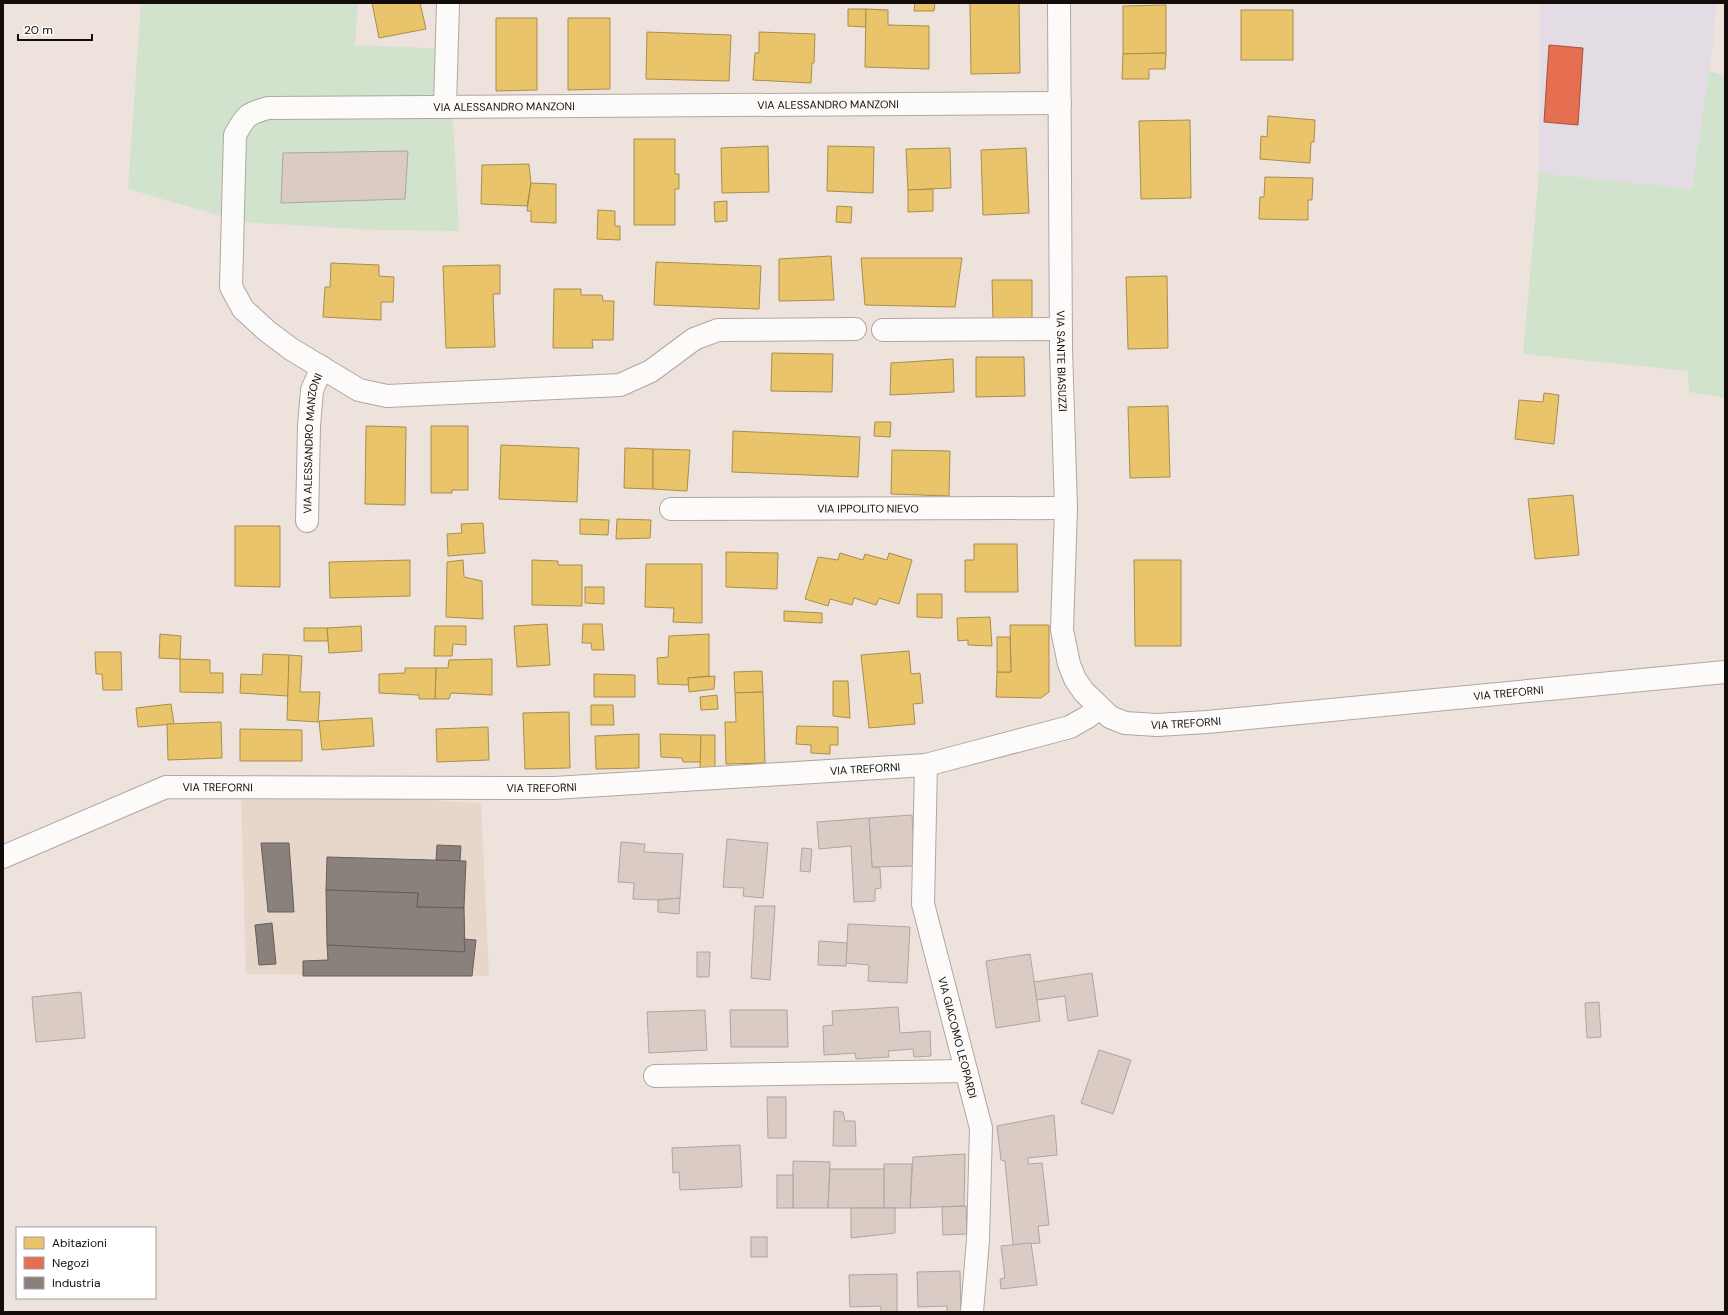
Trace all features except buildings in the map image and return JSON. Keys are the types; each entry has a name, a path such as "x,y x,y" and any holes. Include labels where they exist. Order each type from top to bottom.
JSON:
{"street":[{"path":"445,107 448,3"},
{"name":"VIA SANTE BIASUZZI","path":"1059,3 1061,329 1066,508 1062,630 1069,664 1075,679 1084,692 1099,708"},
{"name":"VIA ALESSANDRO MANZONI","path":"855,329 718,330 694,339 651,371 620,385 387,396 359,390 291,349 267,331 243,309 231,287 235,135 244,118 252,113 268,108 1060,103"},
{"path":"883,330 1061,329"},
{"name":"VIA ALESSANDRO MANZONI","path":"307,521 309,426 312,390 322,367"},
{"name":"VIA IPPOLITO NIEVO","path":"671,509 1066,508"},
{"name":"VIA TREFORNI","path":"3,857 166,787 554,788 926,764 1070,727 1089,716 1099,708 1110,717 1125,723 1157,725 1725,672"},
{"name":"VIA GIACOMO LEOPARDI","path":"926,764 922,904 981,1128 978,1240 972,1312"},
{"path":"655,1076 966,1071"}],"shaded area":[{"path":"1540,3 1716,3 1713,44 1692,189 1539,173"},
{"path":"241,795 341,795 481,803 489,976 246,974"}],"green space":[{"path":"141,3 358,3 355,45 449,49 459,231 375,230 242,222 128,189"},
{"path":"1709,71 1725,76 1725,398 1689,392 1688,371 1523,354 1539,173 1692,189"}]}
